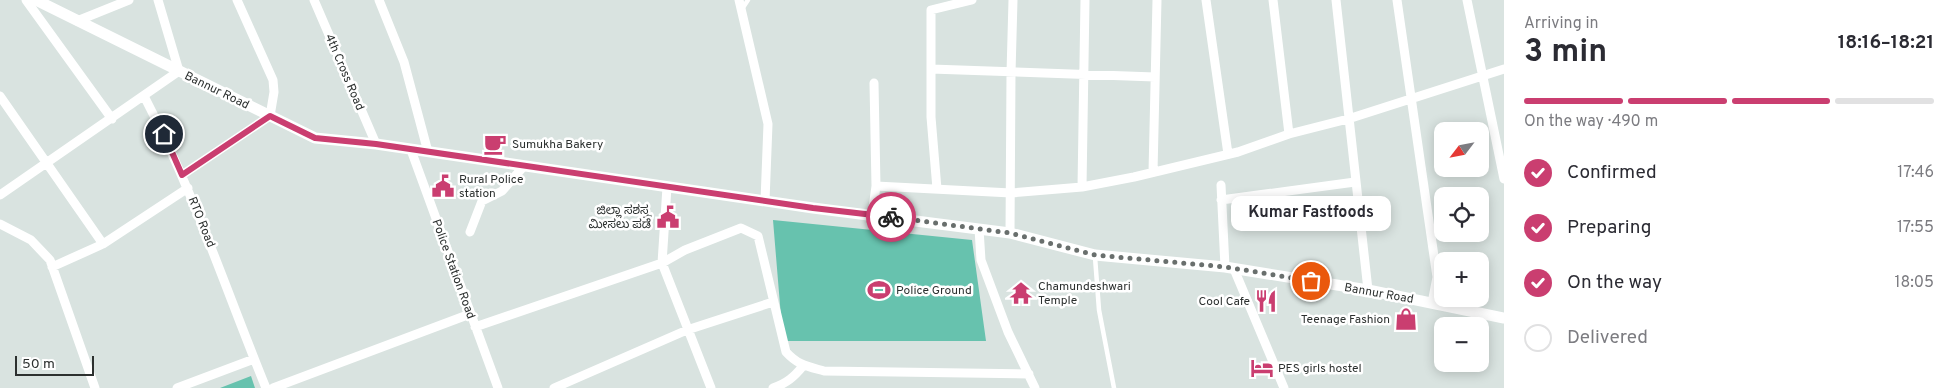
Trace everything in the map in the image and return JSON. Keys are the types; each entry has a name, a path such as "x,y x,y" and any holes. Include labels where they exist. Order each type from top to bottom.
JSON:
{"main road":[{"name":"Bannur Road","path":"36,0 315,138 376,144 765,201 979,228 1010,233 1095,255 1230,268 1368,290 1504,318"}],"street":[{"path":"26,0 112,119"},
{"path":"76,21 129,0"},
{"path":"0,195 179,71 158,0"},
{"path":"182,175 270,116 274,92 273,80 237,0"},
{"name":"4th Cross Road","path":"314,0 376,144"},
{"path":"379,0 404,62 428,152"},
{"path":"937,189 931,117 931,10 972,0"},
{"path":"1010,233 1013,0"},
{"path":"1082,187 1086,0"},
{"path":"1153,172 1156,0"},
{"path":"1206,0 1228,154"},
{"path":"1273,0 1289,134"},
{"path":"1336,0 1368,290"},
{"path":"1397,0 1437,277 1432,303"},
{"path":"1467,0 1504,179"},
{"path":"740,4 768,124 765,201"},
{"path":"876,186 1011,193 1082,187 1228,154 1289,134 1348,119 1504,68"},
{"path":"931,69 1155,77"},
{"path":"872,215 876,186 874,83"},
{"path":"0,96 103,244"},
{"name":"RTO Road","path":"144,96 188,188 266,388"},
{"name":"Police Station Road","path":"410,150 498,388"},
{"path":"470,232 482,200 502,191 524,166"},
{"path":"1221,200 1356,182"},
{"path":"1221,185 1221,200 1230,268 1284,388"},
{"path":"667,187 662,263 711,388"},
{"path":"52,267 103,244 188,188"},
{"path":"0,224 31,240 50,260 95,388"},
{"path":"475,327 662,263 685,250 741,228 758,236 786,352 803,366 824,371 1029,374"},
{"path":"979,228 981,260 1008,332 1034,388"},
{"path":"554,388 687,330 773,302"},
{"path":"273,388 470,314"},
{"path":"177,388 254,359"},
{"path":"773,388 793,378 803,366"}],"lane":[{"path":"740,4 748,0"},
{"path":"1095,255 1099,310 1114,388"}],"green space":[{"name":"Police Ground","path":"773,220 972,240 986,341 783,341"},
{"path":"251,376 255,388 220,388"}],"way so far":[{"path":"891,217 1010,233 1095,255 1226,267 1311,281"}],"place":[{"name":"Sumukha Bakery","path":"495,144"},
{"name":"Rural Police station","path":"443,186"},
{"name":"ಜಿಲ್ಲಾ ಸಶಸ್ತ್ರ ಮೀಸಲು ಪಡೆ","path":"668,217"},
{"name":"Kumar Fastfoods","path":"1311,281"},
{"name":"Police Ground","path":"879,290"},
{"name":"Chamundeshwari Temple","path":"1021,293"},
{"name":"Cool Cafe","path":"1266,301"},
{"name":"Teenage Fashion","path":"1406,319"},
{"name":"PES girls hostel","path":"1262,368"}],"route":[{"path":"164,134 182,175 270,116 315,138 376,144 813,208 891,217"}]}
